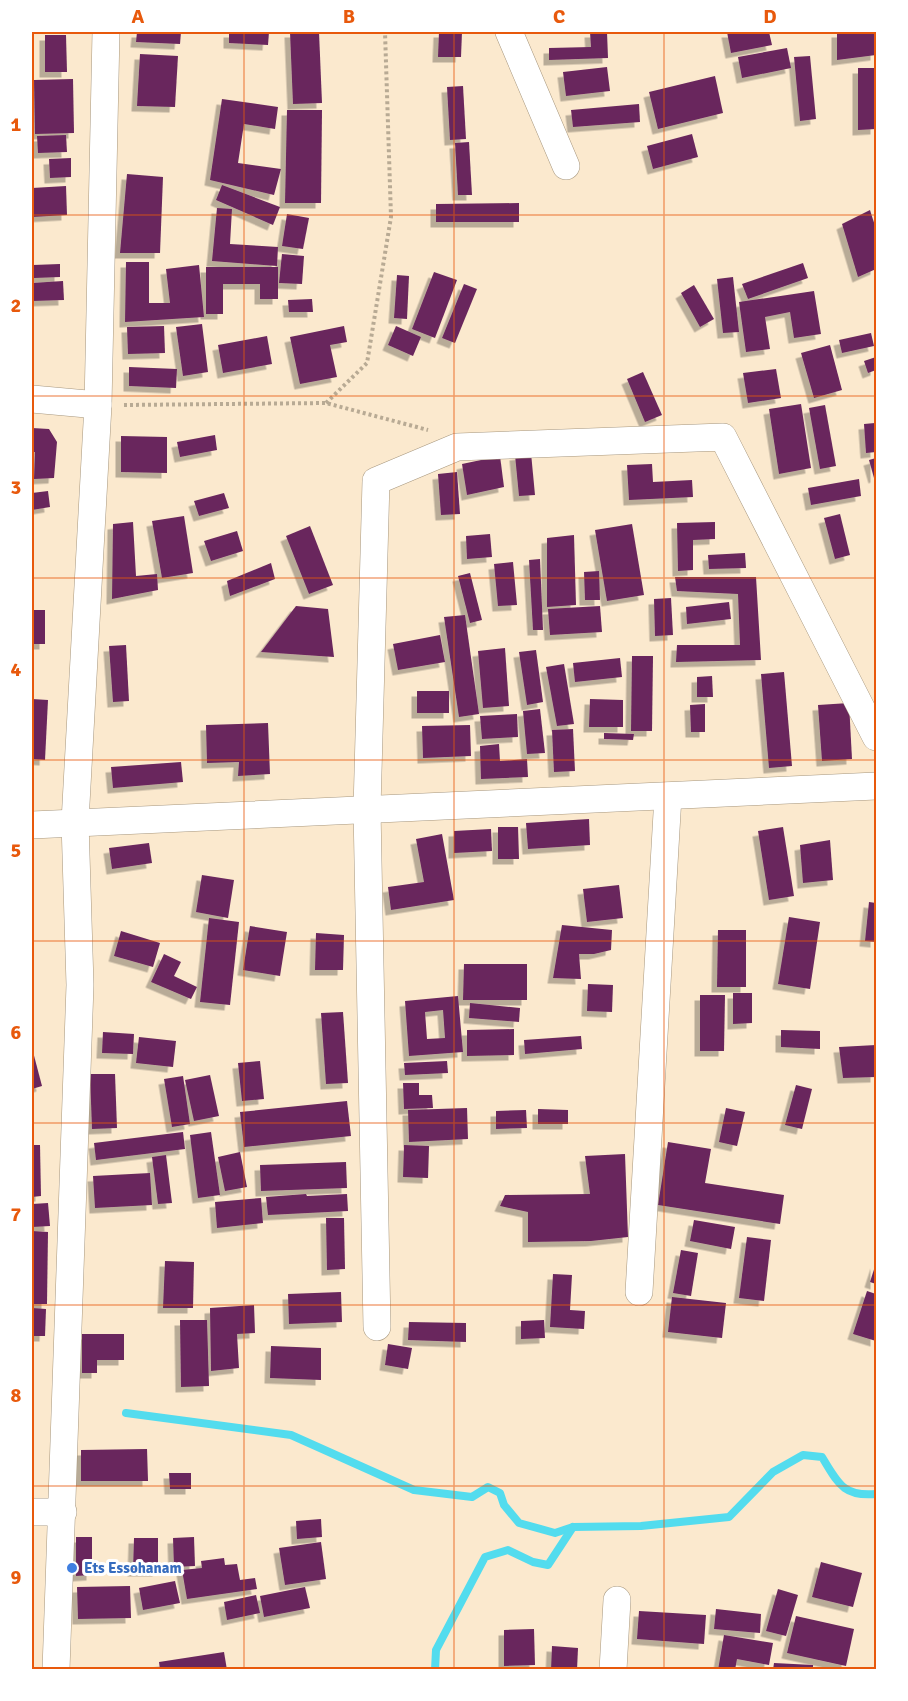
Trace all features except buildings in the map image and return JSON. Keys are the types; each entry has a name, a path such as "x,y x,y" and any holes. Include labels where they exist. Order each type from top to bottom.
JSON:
{"street":[{"path":"56,1670 80,985 75,822 98,405 106,32"},
{"path":"508,32 566,166"},
{"path":"32,399 98,405"},
{"path":"377,1328 367,809 376,481 458,447 723,436 876,737"},
{"path":"32,825 876,786"},
{"path":"639,1292 668,796"},
{"path":"32,1512 63,1512"},
{"path":"613,1670 617,1600"}],"path":[{"path":"326,403 368,363 391,217 385,32"},
{"path":"98,405 326,403 423,428 458,447"}],"waterway":[{"path":"126,1413 291,1435 414,1490 472,1497 488,1487 500,1493 504,1505 519,1523 555,1533 573,1527 641,1526 729,1517 773,1472 803,1455 822,1457 837,1481 849,1490 856,1493 876,1494"},
{"path":"435,1670 436,1650 485,1557 508,1550 533,1562 548,1565 573,1527"}],"place":[{"name":"Ets Essohanam","path":"72,1568"}]}
